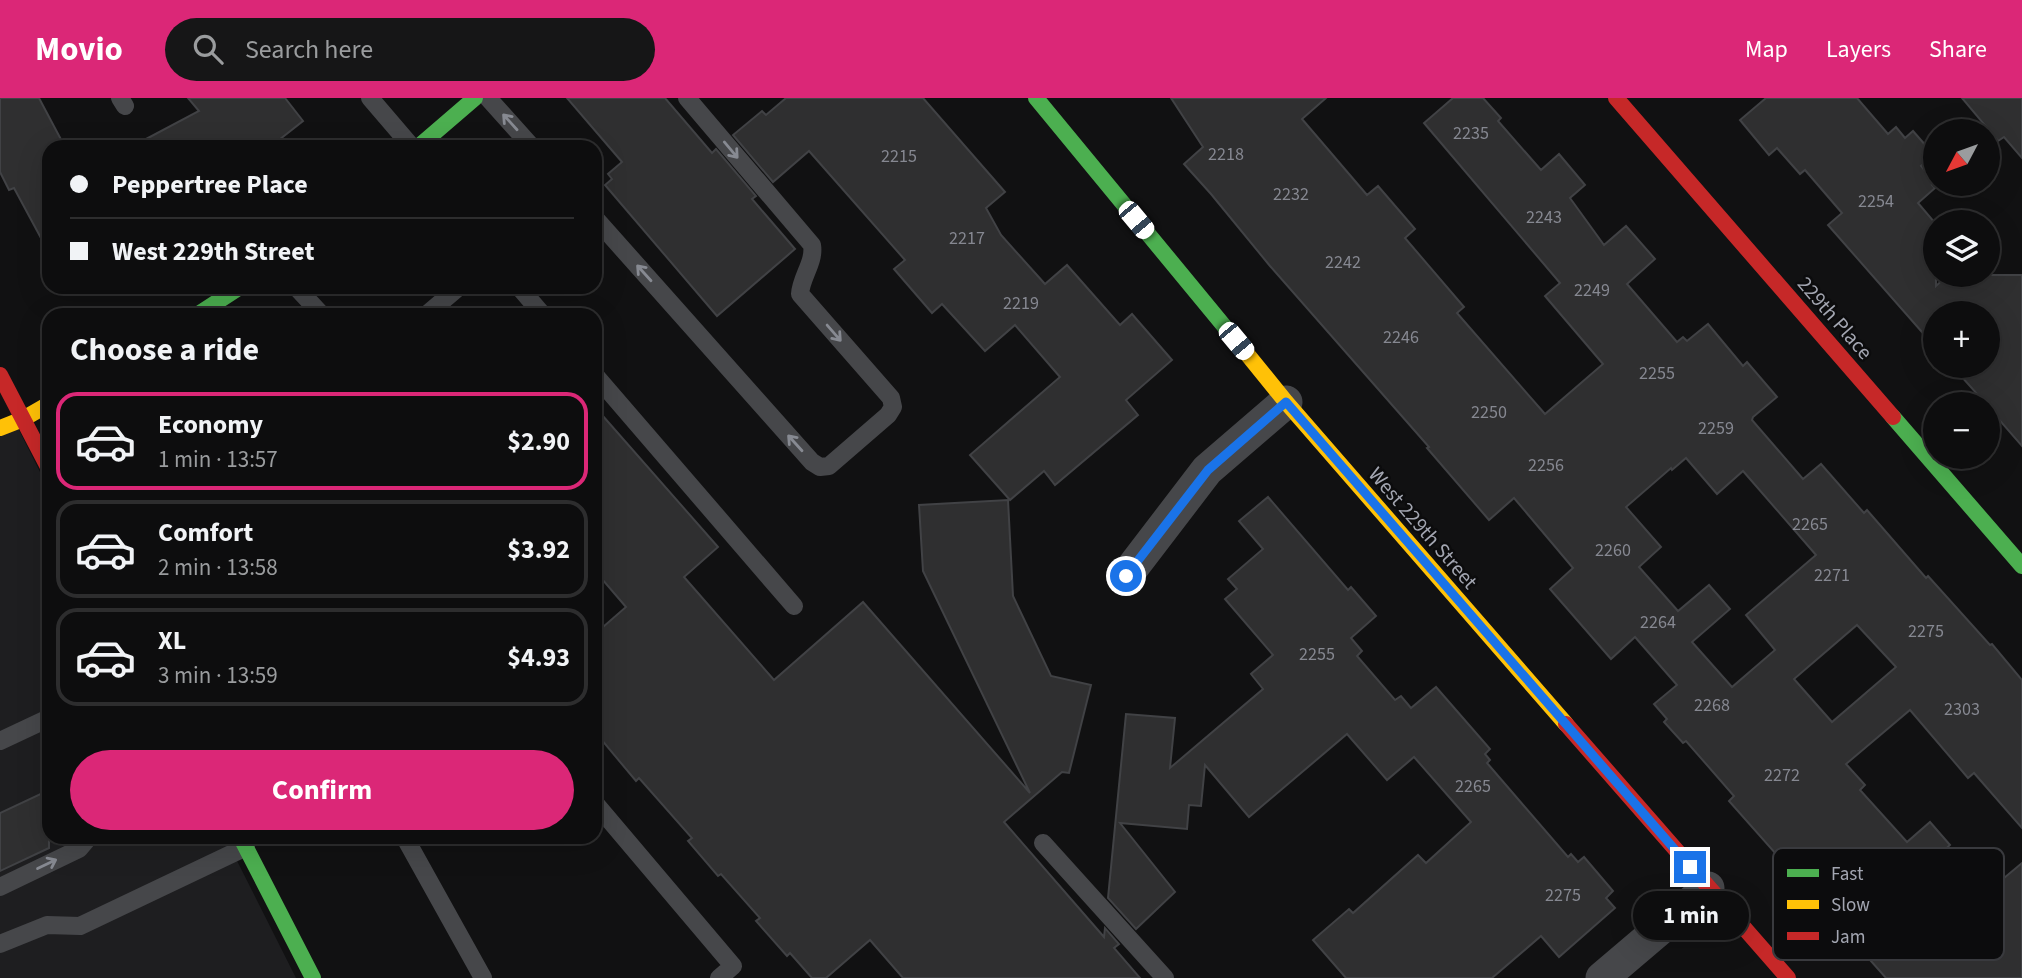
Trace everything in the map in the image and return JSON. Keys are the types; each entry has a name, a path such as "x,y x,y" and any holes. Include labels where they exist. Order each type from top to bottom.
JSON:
{"street":[{"path":"426,140 475,98"},
{"name":"West 229th Street","path":"1036,98 1286,402 1788,978"},
{"name":"229th Place","path":"1616,98 2022,566"},
{"path":"208,308 229,294"},
{"path":"0,375 42,456"},
{"path":"1126,576 1208,470 1286,402"},
{"path":"0,428 42,408"},
{"path":"244,844 313,978"},
{"path":"1602,978 1708,888"}],"lane":[{"path":"370,98 406,140"},
{"path":"488,98 526,140"},
{"path":"602,226 812,462 820,467 829,466 888,415 893,407 891,398 800,294 813,253 812,245 687,98"},
{"path":"302,294 316,308"},
{"path":"434,308 450,294"},
{"path":"525,294 537,308"},
{"path":"602,383 794,606"},
{"path":"1,738 42,721"},
{"path":"602,811 733,966 719,978"},
{"path":"1043,843 1165,978"},
{"path":"0,887 79,849 83,844"},
{"path":"0,944 47,925 80,926 239,844"},
{"path":"408,844 483,978"}],"shaded area":[{"path":"18,428 42,476 42,844 229,844 296,978 0,978 0,436"}],"building":[{"path":"0,98 39,98 61,140 42,140 42,240 14,188 9,190 0,172"},
{"path":"188,98 285,98 303,121 279,140 144,140 199,111"},
{"path":"567,98 665,98 712,153 716,149 756,196 752,199 795,249 717,316 605,185 612,179 608,174 622,162"},
{"path":"786,98 923,98 1005,192 986,208 1001,235 1045,284 1067,265 1120,325 1132,314 1172,360 1126,400 1138,415 1055,485 1044,471 1010,500 970,455 1060,377 1015,325 985,351 942,304 932,313 894,269 905,260 809,151 773,182 733,135 762,111 766,115"},
{"path":"1171,98 1326,98 1302,119 1367,195 1378,186 1415,229 1405,238 1464,307 1457,313 1545,414 1603,364 1545,296 1560,283 1424,123 1453,98 1483,98 1501,118 1498,121 1541,170 1559,154 1585,185 1570,198 1604,245 1626,226 1655,259 1627,284 1677,342 1683,337 1687,341 1708,324 1743,366 1747,362 1777,397 1752,420 1803,479 1821,464 1864,513 1867,510 1926,578 1928,576 1990,645 1992,644 2022,680 2022,828 1974,773 1968,778 1910,710 1846,764 1865,785 1860,790 1907,842 1930,822 1950,845 1947,848 1773,848 1773,851 1729,801 1734,796 1686,741 1683,743 1664,722 1667,719 1654,704 1677,685 1635,637 1611,659 1550,589 1573,568 1514,498 1489,520 1184,164 1203,147","holes":["1686,458 1717,494 1743,471 1816,555 1746,615 1775,650 1732,687 1692,642 1730,609 1709,585 1678,611 1639,567 1661,547 1626,507","1857,625 1896,667 1832,722 1794,679"]},
{"path":"1766,98 1857,98 1888,134 1896,127 1905,138 1913,131 1923,142 1921,166 1923,196 1926,196 1918,203 1924,210 1923,287 2000,287 2000,275 2022,275 2022,446 2000,421 2000,392 1975,392 1963,378 2000,378 2000,301 1923,301 1923,333 1828,225 1842,213 1805,170 1800,174 1777,148 1769,155 1740,120"},
{"path":"1962,98 2022,98 2022,158 2004,137 2000,140 2000,119 1980,119"},
{"path":"602,415 718,547 684,577 774,680 863,602 1030,793 923,571 919,505 1008,500 1013,596 1051,676 1091,685 1069,773 1062,772 1004,822 1104,937 1105,928 1119,944 1114,948 1140,978 903,978 870,940 826,978 812,978 790,953 787,956 756,921 760,918 688,841 692,838 639,778 636,781 602,740 602,628 626,607 602,579"},
{"path":"1268,497 1348,590 1351,587 1376,616 1351,638 1362,651 1357,656 1395,700 1401,696 1411,708 1436,687 1490,749 1485,754 1490,760 1487,763 1568,857 1571,854 1578,862 1584,857 1613,891 1606,898 1615,908 1559,957 1541,936 1492,978 1346,978 1313,940 1349,909 1353,913 1418,855 1426,863 1471,822 1414,757 1387,780 1347,734 1249,817 1205,765 1201,806 1189,805 1187,829 1120,823 1175,892 1136,929 1108,898 1126,714 1175,718 1170,768 1263,689 1251,674 1273,655 1225,599 1237,589 1228,579 1263,549 1239,521"},
{"path":"42,793 42,844 49,844 49,848 0,871 0,813"},
{"path":"2022,863 2022,978 1886,978 1870,960 2004,960 2004,878"}],"traffic: fast":[{"path":"426,140 475,98"},
{"path":"1036,98 1243,349"},
{"path":"208,308 229,294"},
{"path":"1893,417 2022,566"},
{"path":"244,844 313,978"}],"traffic: slow":[{"path":"1243,349 1566,724"},
{"path":"0,428 42,408"}],"traffic: jam":[{"path":"1616,98 1893,417"},
{"path":"0,375 42,456"},
{"path":"1566,724 1788,978"}],"route":[{"path":"1126,576 1208,470 1286,402 1690,867"}]}
